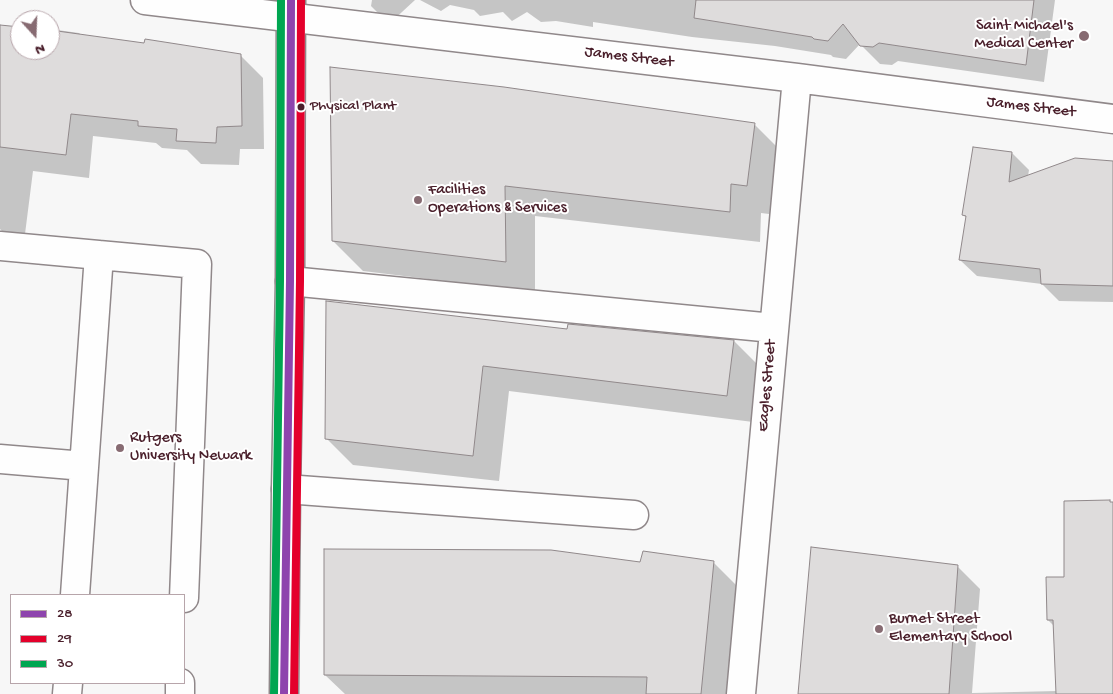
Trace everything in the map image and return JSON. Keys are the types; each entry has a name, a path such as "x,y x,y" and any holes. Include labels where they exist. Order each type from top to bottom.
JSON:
{"street":[{"name":"James Street","path":"145,0 291,9 1113,119"},
{"path":"284,694 290,281 291,9"},
{"name":"Eagles Street","path":"741,694 797,78"},
{"path":"0,246 197,264 184,594"},
{"path":"75,594 99,255"},
{"path":"290,281 773,328"},
{"path":"0,459 84,466"},
{"path":"286,489 634,515"}],"building":[{"path":"696,0 1034,0 1026,65 879,43 873,47 860,46 843,24 828,41 694,18"},
{"path":"0,25 10,26 10,60 60,60 60,31 144,43 145,39 241,54 242,126 217,127 216,143 176,141 177,129 138,126 138,121 71,114 66,155 0,147"},
{"path":"330,67 504,87 755,123 747,186 731,184 730,212 505,186 506,262 332,241"},
{"path":"973,147 1012,152 1009,182 1075,158 1113,161 1113,286 1041,284 1040,269 959,260 966,216 962,215"},
{"path":"326,301 567,329 568,324 734,340 727,396 483,366 473,456 325,439"},
{"path":"1110,500 1110,502 1113,502 1113,694 1056,694 1053,620 1047,620 1046,577 1064,577 1064,501"},
{"name":"Burnet Street Elementary School","path":"811,547 958,565 949,694 798,694"},
{"path":"324,549 551,550 640,562 643,551 714,561 701,694 646,694 647,677 324,675"}],"transit line":[{"name":"30","path":"274,694 280,281 281,0"},
{"name":"28","path":"284,694 290,281 291,0"},
{"name":"29","path":"294,694 300,281 301,0"}],"place":[{"name":"Saint Michael's Medical Center","path":"1084,36"},
{"name":"Physical Plant","path":"301,107"},
{"name":"Facilities Operations & Services","path":"418,200"},
{"name":"Rutgers University Newark","path":"120,448"},
{"name":"Burnet Street Elementary School","path":"879,629"}]}
